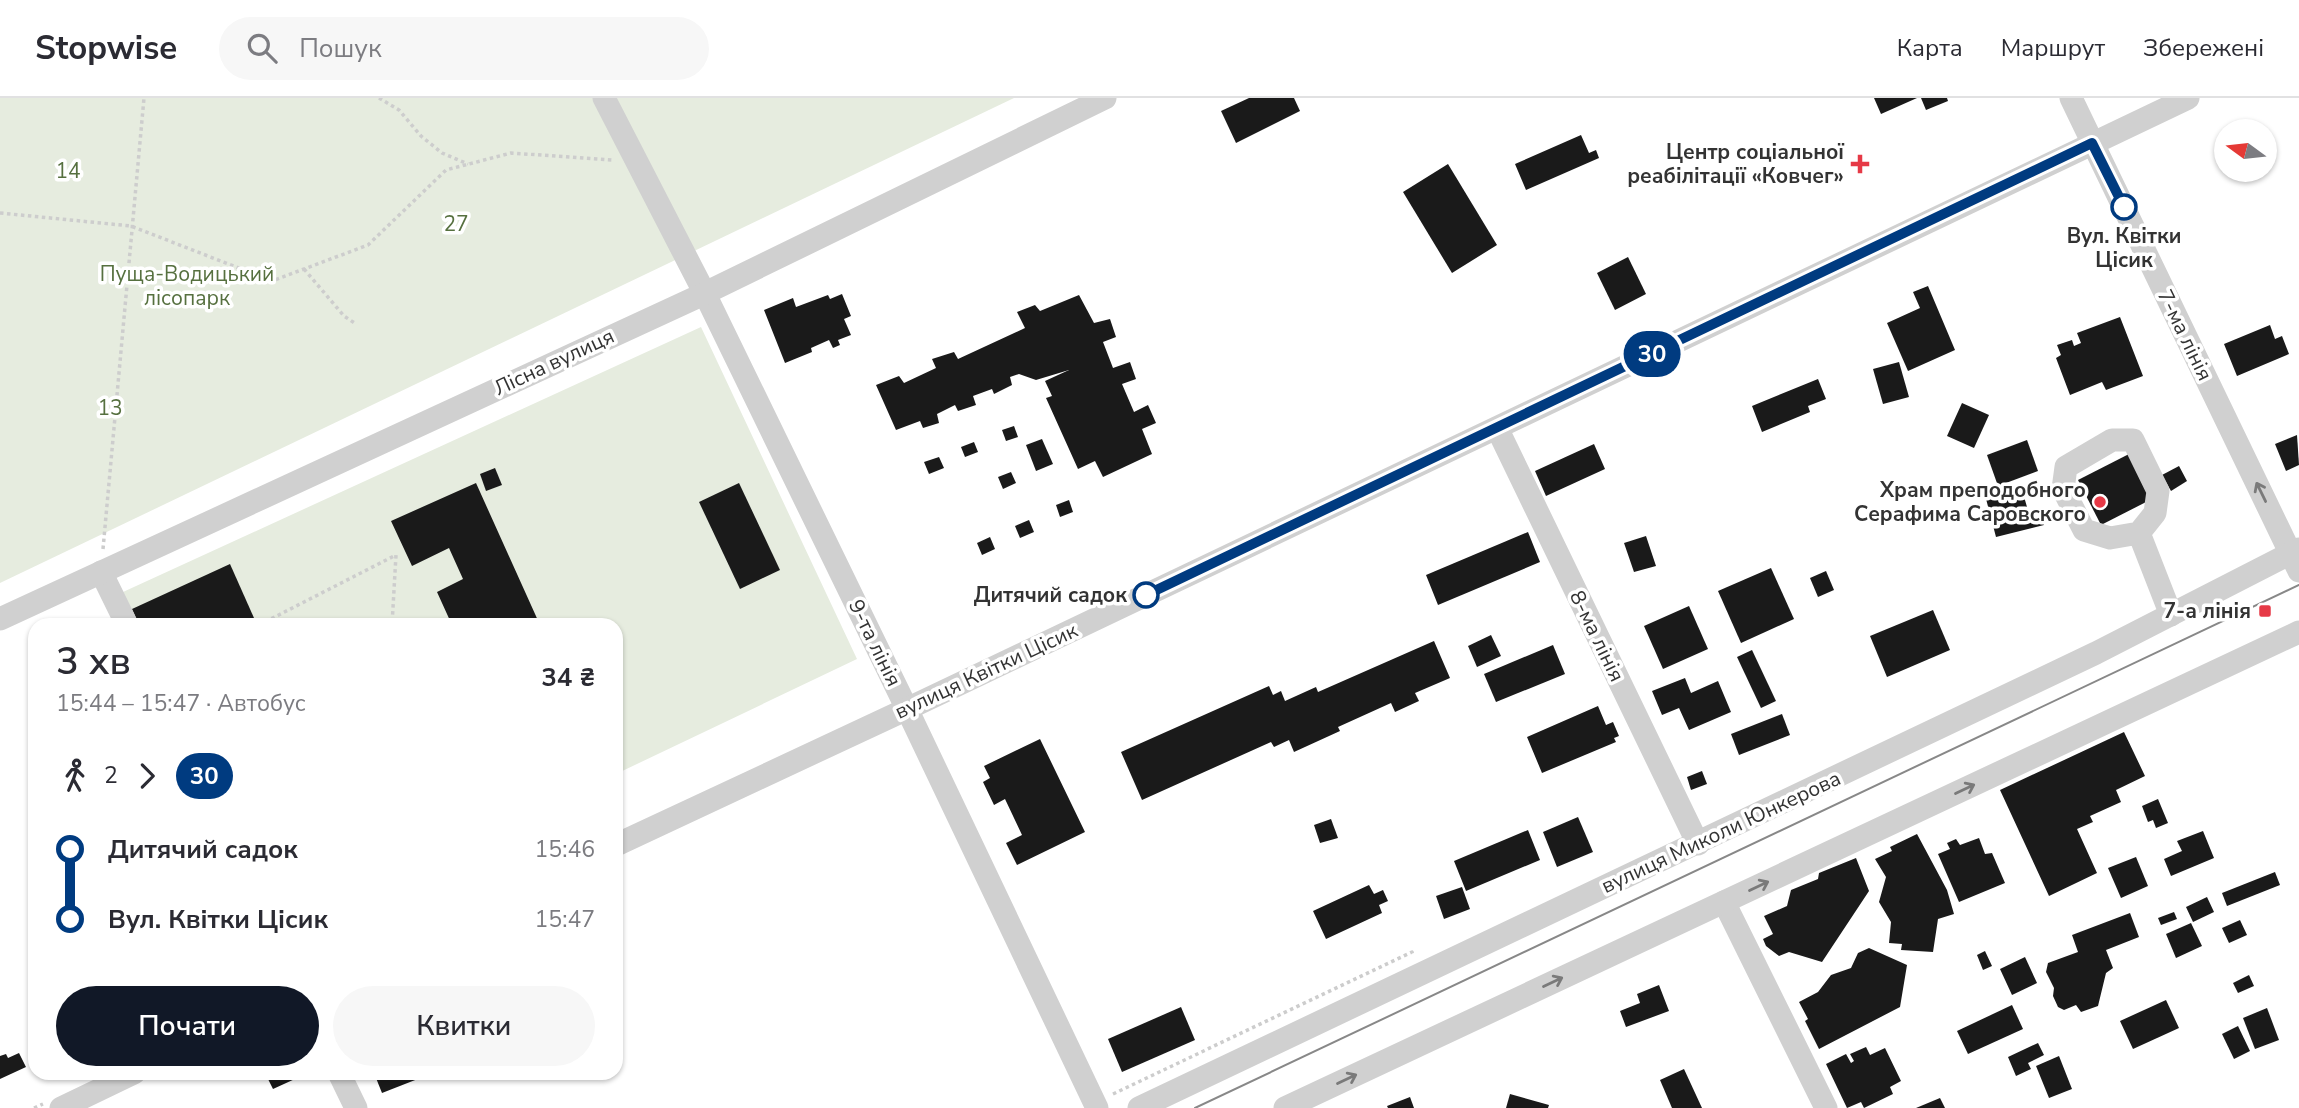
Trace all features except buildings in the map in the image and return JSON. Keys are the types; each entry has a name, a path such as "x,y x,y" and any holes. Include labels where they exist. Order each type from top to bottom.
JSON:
{"street":[{"name":"9-та лінія","path":"604,98 705,292 1096,1105"},
{"name":"Лісна вулиця","path":"0,620 705,292 1105,98"},
{"name":"7-ма лінія","path":"2071,98 2296,558"},
{"name":"вулиця Квітки Цісик","path":"623,842 2188,98"},
{"name":"8-ма лінія","path":"1497,428 1698,844"},
{"path":"2112,440 2133,440 2158,491 2155,513 2140,533 2110,538 2084,530 2063,489 2066,467 2112,440"},
{"path":"2140,533 2171,615"},
{"name":"вулиця Миколи Юнкерова","path":"1139,1108 1698,844 2171,615 2296,558"},
{"path":"101,572 124,618"},
{"path":"1285,1108 2299,632"},
{"path":"1724,902 1826,1108"},
{"path":"61,1108 119,1080"},
{"path":"343,1080 356,1108"}],"path":[{"path":"101,572 144,98"},
{"path":"379,98 399,110 421,136 442,153 468,164"},
{"path":"0,213 131,226 272,281 368,245 446,170 511,153 636,162"},
{"path":"304,269 344,316 356,324"},
{"path":"273,618 396,555 392,618"},
{"path":"1096,1105 1412,952 1420,974"}],"green space":[{"name":"Пуща-Водицький лісопарк","path":"0,98 1014,98 0,583"},
{"path":"701,327 857,659 623,771 623,618 136,618 123,592"}],"tram line":[{"path":"1195,1108 2299,585"}],"bus line":[{"name":"30","path":"1146,595 2092,143 2124,207"}],"place":[{"name":"Центр соціальної реабілітації «Ковчег»","path":"1860,164"},
{"name":"Вул. Квітки Цісик","path":"2124,207"},
{"name":"Храм преподобного Серафима Саровского","path":"2100,502"},
{"name":"Дитячий садок","path":"1146,595"},
{"name":"7-а лінія","path":"2265,611"}],"park label":[{"name":"14","path":"68,171"},
{"name":"27","path":"456,224"},
{"name":"13","path":"110,408"}]}
